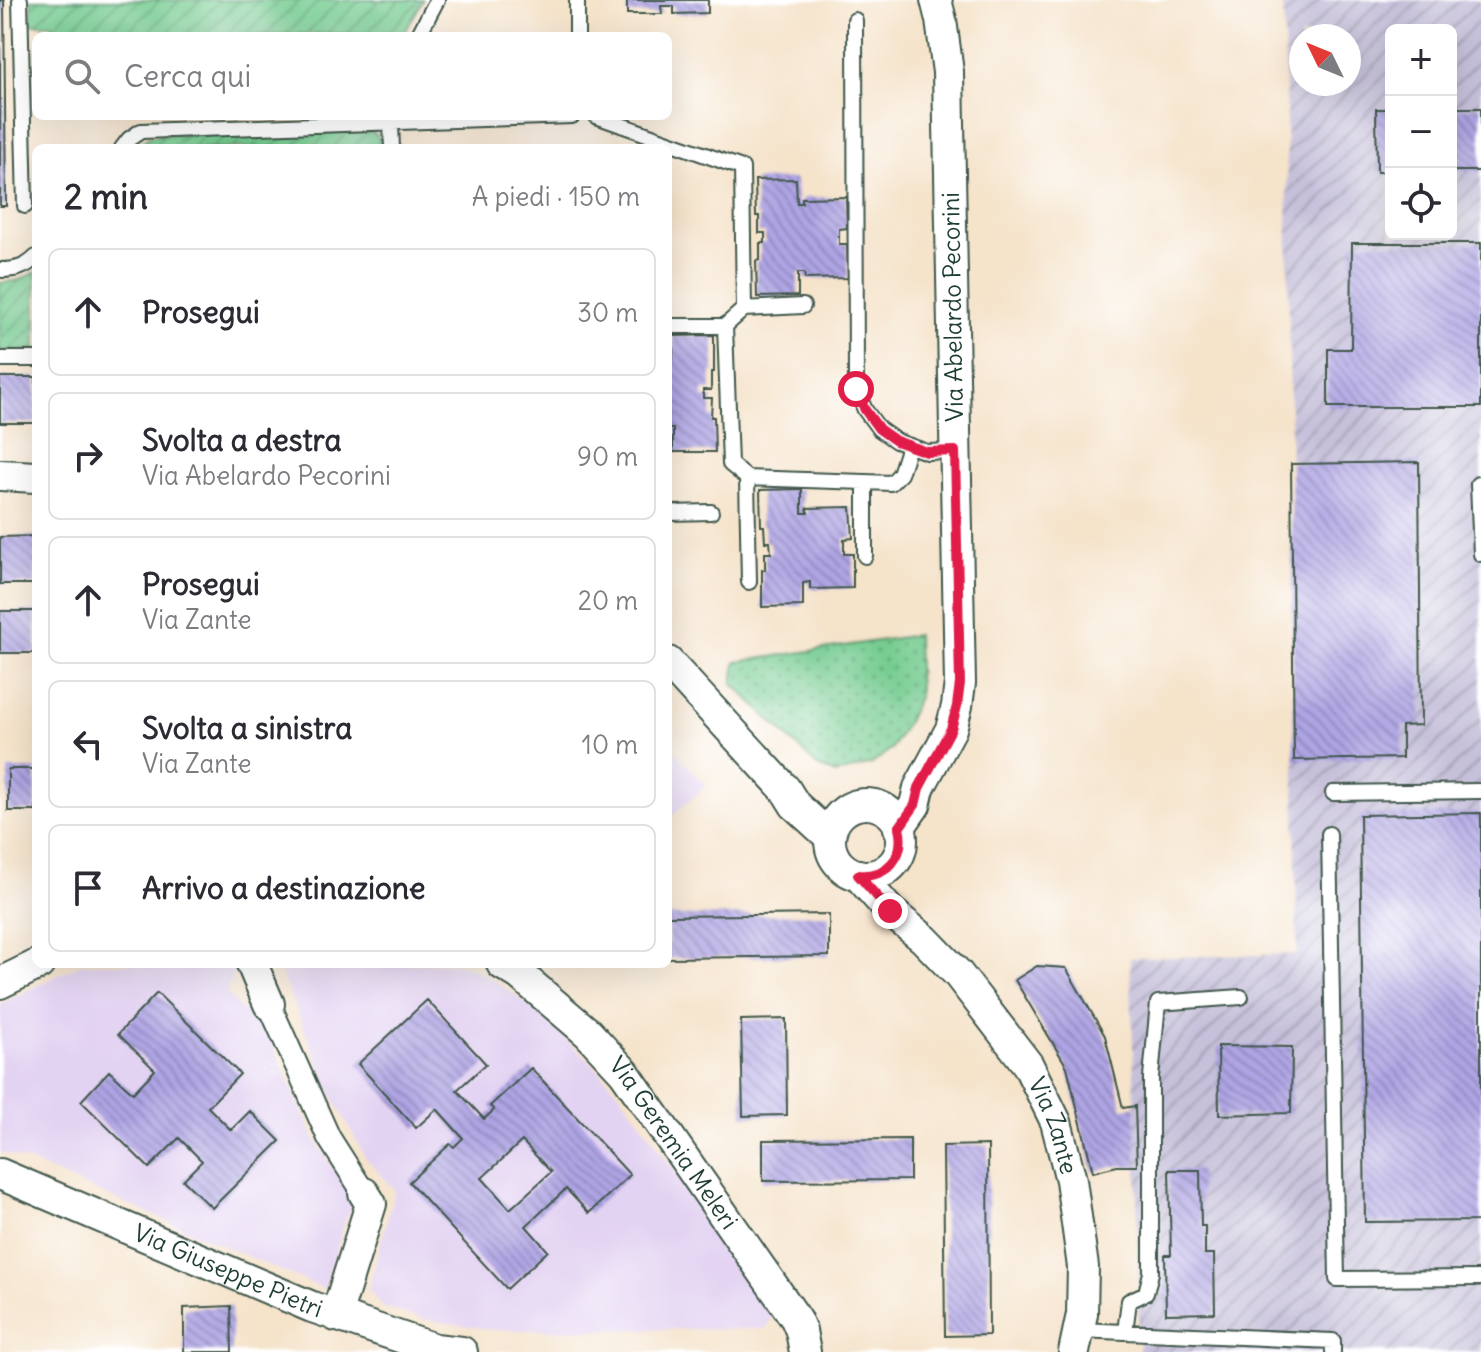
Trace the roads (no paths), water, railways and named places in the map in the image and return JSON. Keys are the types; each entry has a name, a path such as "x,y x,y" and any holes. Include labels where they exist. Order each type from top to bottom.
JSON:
{"street":[{"name":"Via Abelardo Pecorini","path":"899,828 915,805 919,788 951,729 960,683 948,72 936,0"},
{"path":"0,475 32,477"},
{"path":"672,666 785,789 847,818 877,806 889,813 901,836 900,849 894,862 876,874 858,875"},
{"name":"Via Abelardo Pecorini","path":"847,818 909,778 937,755"},
{"name":"Via Zante","path":"847,818 830,845 837,861 846,870 858,875 890,911 924,939 958,974 1028,1065 1056,1122 1071,1180 1083,1267 1082,1314 1076,1341"},
{"name":"Via Zante","path":"888,868 907,900 924,939"},
{"path":"0,983 32,967"},
{"path":"254,968 329,1138 371,1204 336,1316"},
{"name":"Via Geremia Meleri","path":"509,968 588,1033 624,1072 796,1319 805,1352"},
{"name":"Via Giuseppe Pietri","path":"0,1174 336,1316 435,1349 462,1352"}],"lane":[{"path":"20,0 29,52 25,206"},
{"path":"420,32 437,0"},
{"path":"577,0 577,32"},
{"path":"855,20 856,389 865,410 879,429 896,441 927,452 955,451"},
{"path":"125,144 141,131 482,120"},
{"path":"607,120 742,168 744,309"},
{"path":"391,124 392,144"},
{"path":"0,270 13,270 32,261"},
{"path":"672,326 725,326 744,309 803,306"},
{"path":"725,326 730,464 747,478 891,483 900,474 909,446"},
{"path":"0,359 32,359"},
{"path":"747,478 749,582"},
{"path":"865,482 865,556"},
{"path":"1478,484 1481,554"},
{"path":"672,513 711,512"},
{"path":"1333,793 1481,791"},
{"path":"1329,834 1337,1279 1481,1278"},
{"path":"1125,1332 1129,1301 1146,1293 1151,1273 1151,1077 1158,1003 1241,997"},
{"path":"1076,1341 1125,1332 1333,1341 1333,1352"}]}
